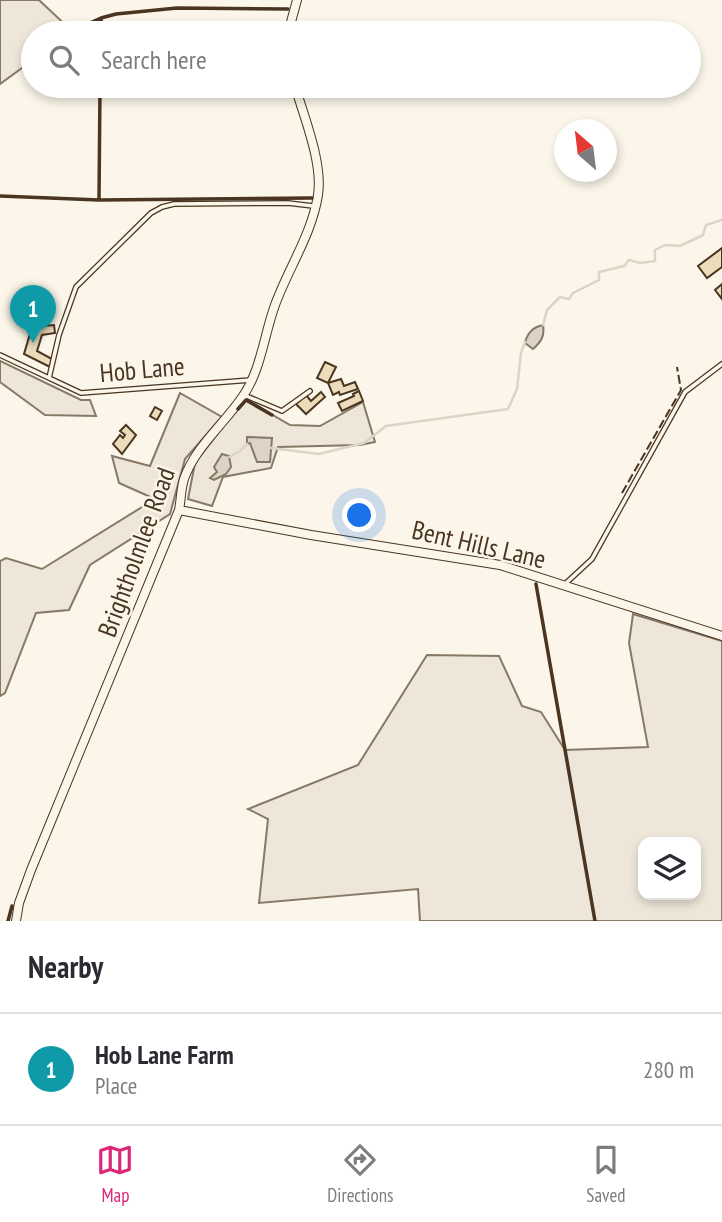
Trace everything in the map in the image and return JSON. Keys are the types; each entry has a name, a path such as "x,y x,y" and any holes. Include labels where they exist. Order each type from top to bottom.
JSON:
{"street":[{"path":"291,21 297,0"},
{"name":"Brightholmlee Road","path":"16,921 19,902 31,870 179,510 183,480 192,462 253,380 275,305 307,233 315,207 318,183 313,145 299,98"},
{"name":"Bent Hills Lane","path":"179,510 311,535 500,565 722,636"}],"lane":[{"path":"50,379 59,335 76,287 152,213 174,204 288,203 315,207"},
{"name":"Hob Lane","path":"0,355 81,393 253,380"},
{"path":"563,585 592,559 684,392 722,364"},
{"path":"244,395 282,411 310,391"}],"shaded area":[{"path":"0,0 39,0 61,21 21,21 21,69 0,84"},
{"path":"543,325 542,338 533,349 525,343 526,340 533,329"},
{"path":"0,361 81,400 90,400 96,416 45,415 0,382"},
{"path":"180,393 222,417 185,459 170,514 90,565 69,610 36,613 5,693 0,696 0,561 6,558 42,569 155,499 119,483 112,456 150,466"},
{"path":"245,399 290,425 320,426 363,402 375,442 360,445 278,447 271,468 223,477 212,506 188,499 195,463"},
{"path":"247,437 272,438 270,462 257,462 250,443 247,444"},
{"path":"222,454 229,456 231,467 226,474 214,480 210,478 217,472 214,467"},
{"path":"633,614 722,641 722,921 420,921 418,889 259,903 268,819 248,809 358,765 427,655 499,656 522,706 541,712 565,750 648,747 629,643"}],"building":[{"path":"722,248 722,267 707,278 698,266"},
{"path":"722,284 722,299 715,290"},
{"path":"54,325 55,333 42,335 37,351 52,359 50,367 24,354 32,327"},
{"path":"325,362 336,367 328,383 317,378"},
{"path":"341,379 344,386 355,382 358,389 333,395 328,383"},
{"path":"359,391 363,401 342,411 338,403"},
{"path":"321,392 325,397 306,414 296,404 306,395 311,401"},
{"path":"155,407 162,411 157,420 150,416"},
{"path":"126,425 136,435 122,454 113,444 120,435 123,438 125,435 120,431"}],"waterway":[{"path":"543,325 547,310 560,297 569,299 573,293 599,280 599,272 624,266 629,260 640,263 655,261 655,250 665,245 680,246 703,235 706,225 722,220"},
{"path":"271,448 319,454 364,443 386,426 508,409 517,389 525,342"},
{"path":"229,457 247,444"}],"fence":[{"path":"622,493 681,390 677,367"}],"wall":[{"path":"94,21 116,14 177,8 288,9"},
{"path":"0,196 99,200 100,98"},
{"path":"99,200 312,198"},
{"path":"238,409 246,400 272,415"},
{"path":"536,584 595,921"},
{"path":"8,921 12,906"}],"place":[{"name":"Hob Lane Farm","path":"33,343"}]}
